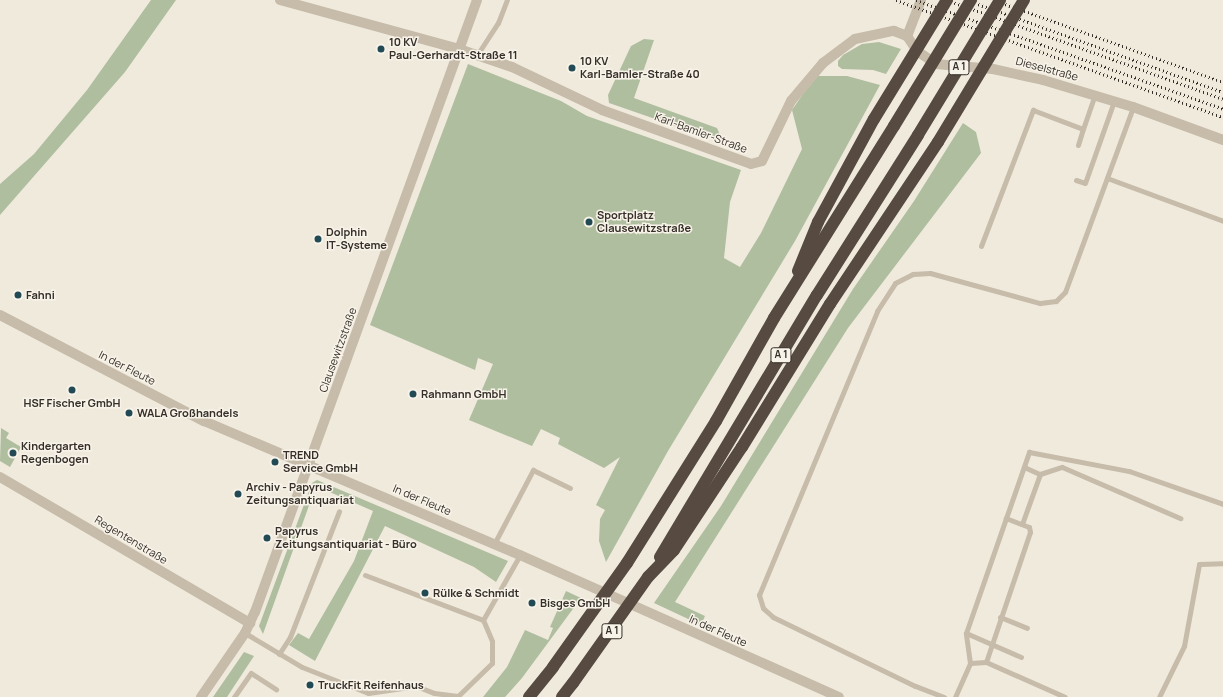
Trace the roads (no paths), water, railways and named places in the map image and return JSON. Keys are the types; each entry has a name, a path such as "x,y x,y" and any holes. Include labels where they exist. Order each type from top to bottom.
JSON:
{"highway":[{"name":"A 1","path":"786,298 818,222 874,119 947,0"},
{"name":"A 1","path":"529,697 565,652 626,564 716,420 786,298 971,0"},
{"name":"A 1","path":"562,697 593,658 648,577 817,295 918,135 1000,0"},
{"path":"648,577 678,543 742,447 830,304 938,142 1024,0"}],"street":[{"name":"Karl-Bamler-Straße","path":"280,0 477,55 547,83 602,110 751,164 757,164 762,161 791,101 823,62 855,39 894,31 907,36"},
{"name":"Clausewitzstraße","path":"201,697 250,623 477,0"},
{"path":"907,36 921,0"},
{"name":"Dieselstraße","path":"907,36 917,51 936,64 1015,73 1133,107 1223,140"},
{"name":"In der Fleute","path":"0,315 204,421 494,544 839,697"},
{"name":"Regentenstraße","path":"0,477 250,623"}],"lane":[{"path":"477,55 498,23 507,0"},
{"path":"1078,145 1095,95"},
{"path":"1076,180 1085,183 1114,101"},
{"path":"944,697 915,686 773,617 763,608 759,596 877,311 895,283 913,274 930,273 1040,304 1056,301 1065,292 1133,107"},
{"path":"981,246 1033,110 1083,129"},
{"path":"1108,178 1223,221"},
{"path":"955,697 970,663 966,633 1029,452 1129,471 1223,504"},
{"path":"1062,467 1066,459"},
{"path":"1024,467 1040,474 1062,467 1180,518"},
{"path":"494,544 533,470 570,488"},
{"path":"1022,524 1040,474"},
{"path":"279,654 290,637 339,511"},
{"path":"986,662 1030,532 1029,527 1006,518"},
{"path":"483,620 520,556"},
{"path":"1159,697 1184,646 1199,564 1223,563"},
{"path":"245,632 302,667 368,693 416,686 434,693 458,696 492,663 492,641 483,620 365,575"},
{"path":"1000,617 1027,628"},
{"path":"966,633 1022,658"},
{"path":"970,663 986,662 1065,697"},
{"path":"234,697 251,672 276,689"}],"railway":[{"path":"896,0 1223,117"},
{"path":"916,0 1223,109"},
{"path":"947,0 1223,99"},
{"path":"967,0 1223,92"},
{"path":"994,0 1223,82"}],"place":[{"name":"10 KV Paul-Gerhardt-Straße 11","path":"381,49"},
{"name":"10 KV Karl-Bamler-Straße 40","path":"572,68"},
{"name":"Sportplatz Clausewitzstraße","path":"589,222"},
{"name":"Dolphin IT-Systeme","path":"318,239"},
{"name":"Fahni","path":"18,295"},
{"name":"HSF Fischer GmbH","path":"72,390"},
{"name":"Rahmann GmbH","path":"413,394"},
{"name":"WALA Großhandels","path":"129,413"},
{"name":"Kindergarten Regenbogen","path":"13,453"},
{"name":"TREND Service GmbH","path":"275,462"},
{"name":"Archiv - Papyrus Zeitungsantiquariat","path":"238,494"},
{"name":"Papyrus Zeitungsantiquariat - Büro","path":"267,538"},
{"name":"Rülke & Schmidt","path":"425,593"},
{"name":"Bisges GmbH","path":"532,603"},
{"name":"TruckFit Reifenhaus","path":"310,685"}]}
